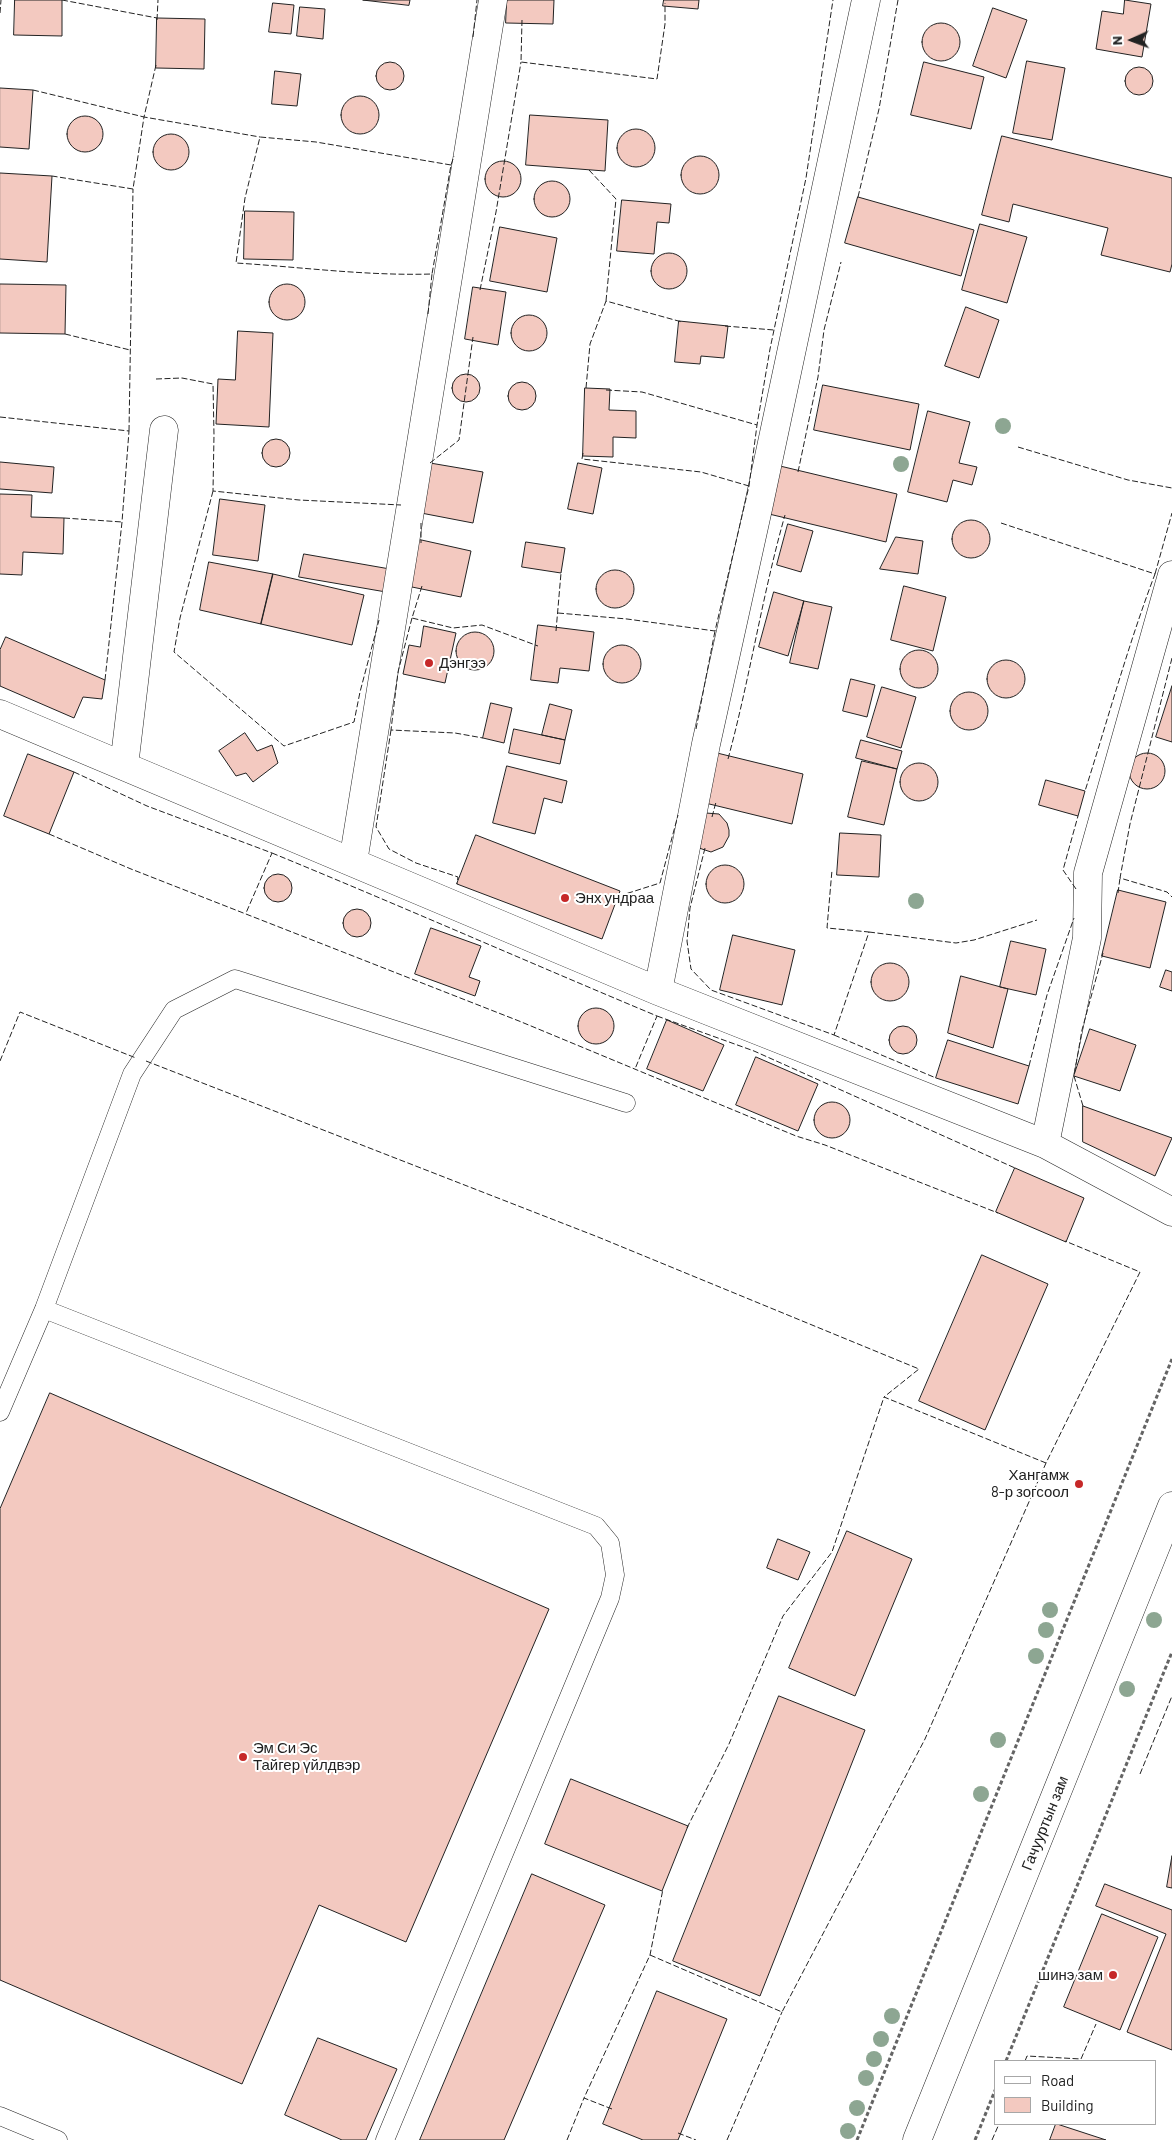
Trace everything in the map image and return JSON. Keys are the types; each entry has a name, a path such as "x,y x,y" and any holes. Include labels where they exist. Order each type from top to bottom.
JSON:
{"main road":[{"path":"353,862 493,0"},
{"path":"658,991 706,744 760,504 866,0"},
{"path":"124,766 164,430"},
{"path":"1045,1144 1087,938 1088,873 1172,575"},
{"path":"0,714 658,991 1045,1144 1172,1212"},
{"name":"Гачууртын зам","path":"917,2140 1172,1506"}],"lane":[{"path":"0,1412 44,1309 132,1074 174,1010 235,978 626,1103"},
{"path":"44,1309 596,1526 610,1543 615,1575 610,1598 385,2140"},
{"path":"0,2116 58,2140"}],"path":[{"path":"857,2140 1172,1359"},
{"path":"1006,2060 1172,1652"},
{"path":"975,2140 994,2093"}],"building":[{"path":"15,0 62,0 62,36 14,35"},
{"path":"363,0 410,0 409,5"},
{"path":"507,0 554,0 553,24 506,23"},
{"path":"664,0 699,0 698,9 663,6"},
{"path":"1125,0 1151,4 1142,57 1096,49 1102,11 1123,14"},
{"path":"273,3 294,5 291,34 269,32"},
{"path":"300,7 325,9 323,39 297,36"},
{"path":"993,8 1027,20 1006,78 973,66"},
{"path":"157,18 205,19 204,69 156,68"},
{"path":"941,23 955,28 960,42 955,56 941,61 927,56 922,42 927,28"},
{"path":"1027,61 1065,68 1052,140 1013,133"},
{"path":"390,62 400,66 404,76 400,86 390,90 380,86 376,76 380,66"},
{"path":"924,62 984,77 971,129 911,115"},
{"path":"1139,67 1149,71 1153,81 1149,91 1139,95 1129,91 1125,81 1129,71"},
{"path":"275,71 301,74 297,106 272,104"},
{"path":"0,88 33,90 29,149 0,147"},
{"path":"360,96 374,101 379,115 374,129 360,134 346,129 341,115 346,101"},
{"path":"530,115 608,120 605,171 526,165"},
{"path":"85,116 92,117 98,121 102,127 102,141 98,147 92,151 85,152 78,151 72,147 68,141 67,134 68,127 72,121 78,117"},
{"path":"636,129 650,134 655,148 650,162 636,167 622,162 617,148 622,134"},
{"path":"171,134 178,135 184,139 188,145 188,159 184,165 178,169 171,170 164,169 158,165 154,159 153,152 154,145 158,139 164,135"},
{"path":"1002,136 1172,178 1172,264 1170,272 1101,255 1108,228 1013,204 1009,222 982,215"},
{"path":"700,156 707,157 713,162 718,168 718,182 713,188 707,193 700,194 693,193 687,188 682,182 681,175 682,168 687,162 693,157"},
{"path":"503,161 510,162 516,166 520,172 520,186 516,192 510,196 503,197 496,196 490,192 486,186 485,179 486,172 490,166 496,162"},
{"path":"0,173 52,176 47,262 0,259"},
{"path":"552,181 559,182 565,186 569,192 569,206 565,212 559,216 552,217 545,216 539,212 535,206 534,199 535,192 539,186 545,182"},
{"path":"858,197 974,230 961,276 845,243"},
{"path":"622,200 671,204 669,223 657,222 654,254 617,251"},
{"path":"245,211 294,212 293,260 244,259"},
{"path":"980,224 1027,237 1007,303 962,290"},
{"path":"500,227 557,238 547,292 490,281"},
{"path":"669,253 676,254 682,258 686,264 686,278 682,284 676,288 669,289 662,288 656,284 652,278 651,271 652,264 656,258 662,254"},
{"path":"0,284 66,285 65,334 0,333"},
{"path":"287,284 294,285 300,289 304,295 304,309 300,315 294,319 287,320 280,319 274,315 270,309 269,302 270,295 274,289 280,285"},
{"path":"473,287 506,292 498,345 465,339"},
{"path":"966,307 999,320 979,378 945,366"},
{"path":"529,315 536,316 542,320 546,326 546,340 542,346 536,350 529,351 522,350 516,346 512,340 511,333 512,326 516,320 522,316"},
{"path":"679,321 728,326 724,358 701,356 700,364 675,362"},
{"path":"238,331 273,333 269,427 216,424 218,379 235,380"},
{"path":"466,374 476,378 480,388 476,398 466,402 456,398 452,388 456,378"},
{"path":"522,382 532,386 536,396 532,406 522,410 512,406 508,396 512,386"},
{"path":"823,385 919,404 910,450 814,430"},
{"path":"585,388 610,389 609,410 636,411 636,438 613,437 613,457 583,456"},
{"path":"928,411 970,422 959,463 977,467 972,485 953,480 947,502 908,492"},
{"path":"276,439 286,443 290,453 286,463 276,467 266,463 262,453 266,443"},
{"path":"0,462 54,467 52,493 0,489"},
{"path":"430,463 483,472 473,523 421,513"},
{"path":"578,463 602,468 593,514 568,509"},
{"path":"780,466 897,494 886,542 769,514"},
{"path":"0,494 32,495 31,517 64,518 63,554 23,552 22,575 0,574"},
{"path":"220,499 265,505 258,561 213,555"},
{"path":"971,520 985,525 990,539 985,553 971,558 957,553 952,539 957,525"},
{"path":"788,524 813,531 801,572 777,565"},
{"path":"896,537 923,541 918,574 880,569"},
{"path":"417,539 471,551 461,597 407,586"},
{"path":"526,542 565,548 561,573 522,567"},
{"path":"304,554 390,569 386,592 299,577"},
{"path":"209,562 273,574 261,624 200,610"},
{"path":"615,570 629,575 634,589 629,603 615,608 601,603 596,589 601,575"},
{"path":"273,574 364,595 352,645 261,624"},
{"path":"904,586 946,597 933,651 891,640"},
{"path":"774,592 804,601 788,656 759,647"},
{"path":"804,601 832,607 818,669 790,663"},
{"path":"538,625 594,632 589,671 560,668 558,683 531,680"},
{"path":"424,626 456,633 445,683 403,674 409,645 420,647"},
{"path":"475,632 489,637 494,651 489,665 475,670 461,665 456,651 461,637"},
{"path":"6,637 105,680 102,699 83,697 74,718 0,686 0,650"},
{"path":"622,645 636,650 641,664 636,678 622,683 608,678 603,664 608,650"},
{"path":"919,650 933,655 938,669 933,683 919,688 905,683 900,669 905,655"},
{"path":"1006,660 1020,665 1025,679 1020,693 1006,698 992,693 987,679 992,665"},
{"path":"851,679 875,685 867,717 843,711"},
{"path":"1172,686 1172,742 1156,737"},
{"path":"882,687 916,697 901,748 867,737"},
{"path":"969,692 983,697 988,711 983,725 969,730 955,725 950,711 955,697"},
{"path":"491,703 512,708 504,743 483,738"},
{"path":"550,704 572,710 565,740 542,735"},
{"path":"514,729 565,740 560,764 509,753"},
{"path":"245,733 257,751 272,745 278,763 253,782 246,773 236,776 219,751"},
{"path":"861,740 902,751 897,769 856,758"},
{"path":"713,752 803,774 792,824 701,802"},
{"path":"1147,753 1154,754 1160,758 1164,764 1164,778 1160,784 1154,788 1147,789 1140,788 1134,784 1130,778 1129,771 1130,764 1134,758 1140,754"},
{"path":"28,754 74,772 49,834 4,816"},
{"path":"862,761 897,769 884,825 848,817"},
{"path":"919,763 933,768 938,782 933,796 919,801 905,796 900,782 905,768"},
{"path":"507,766 567,781 562,803 544,798 535,834 493,823"},
{"path":"1046,780 1085,791 1078,816 1039,805"},
{"path":"706,813 719,814 727,823 729,830 729,836 723,847 711,852 699,848"},
{"path":"840,833 881,835 879,877 837,875"},
{"path":"476,835 620,891 602,939 457,884"},
{"path":"725,865 739,870 744,884 739,898 725,903 711,898 706,884 711,870"},
{"path":"278,874 288,878 292,888 288,898 278,902 268,898 264,888 268,878"},
{"path":"1118,890 1166,902 1150,968 1102,956"},
{"path":"357,909 367,913 371,923 367,933 357,937 347,933 343,923 347,913"},
{"path":"431,928 481,946 469,977 480,981 475,996 415,974"},
{"path":"733,935 795,950 782,1005 720,990"},
{"path":"1011,941 1046,949 1036,995 1000,987"},
{"path":"890,963 904,968 909,982 904,996 890,1001 876,996 871,982 876,968"},
{"path":"1166,970 1172,972 1172,991 1160,987"},
{"path":"961,976 1008,989 993,1048 948,1033"},
{"path":"596,1008 603,1009 609,1013 613,1019 613,1033 609,1039 603,1043 596,1044 589,1043 583,1039 579,1033 578,1026 579,1019 583,1013 589,1009"},
{"path":"667,1020 724,1045 703,1091 647,1069"},
{"path":"903,1026 913,1030 917,1040 913,1050 903,1054 893,1050 889,1040 893,1030"},
{"path":"1090,1029 1136,1045 1120,1091 1074,1076"},
{"path":"948,1040 1029,1066 1018,1104 936,1078"},
{"path":"756,1057 818,1084 798,1131 736,1105"},
{"path":"832,1102 839,1103 845,1107 849,1113 849,1127 845,1133 839,1137 832,1138 825,1137 819,1133 815,1127 814,1120 815,1113 819,1107 825,1103"},
{"path":"1083,1106 1172,1138 1155,1176 1083,1142"},
{"path":"1015,1168 1084,1198 1066,1242 996,1212"},
{"path":"982,1255 1048,1284 985,1430 919,1401"},
{"name":"Эм Си Эс Тайгер үйлдвэр","path":"50,1393 549,1609 406,1942 319,1905 242,2084 0,1980 0,1509"},
{"path":"847,1531 912,1559 855,1696 789,1668"},
{"path":"778,1539 810,1552 798,1580 767,1568"},
{"path":"779,1696 865,1730 760,1996 673,1961"},
{"path":"571,1779 688,1826 662,1891 545,1844"},
{"path":"1172,1856 1172,1888 1167,1887"},
{"path":"532,1874 605,1905 504,2140 420,2140"},
{"path":"1105,1884 1172,1910 1172,2050 1127,2032 1166,1934 1096,1906"},
{"path":"1102,1914 1158,1937 1120,2030 1064,2007"},
{"path":"657,1991 727,2019 678,2140 643,2140 603,2124"},
{"path":"318,2038 397,2069 366,2140 342,2140 285,2115"},
{"path":"1056,2125 1060,2125 1106,2140 1050,2140"}],"fence":[{"path":"0,13 1,0"},
{"path":"62,0 157,18"},
{"path":"157,20 158,0"},
{"path":"473,37 477,0"},
{"path":"606,390 642,392 757,425 770,349 806,178 833,0"},
{"path":"858,197 879,109 898,0"},
{"path":"522,20 521,62 657,79 665,24 665,3"},
{"path":"480,290 496,212 521,62"},
{"path":"156,65 144,117 260,137"},
{"path":"33,90 144,117 133,189 52,176"},
{"path":"451,165 316,142 260,137 245,198 236,263 358,272 432,274 454,156"},
{"path":"589,170 616,199 606,301"},
{"path":"129,431 133,189"},
{"path":"798,472 818,377 824,330 841,262"},
{"path":"428,314 432,274"},
{"path":"586,388 590,344 606,301 682,322"},
{"path":"725,326 774,330"},
{"path":"65,334 130,350"},
{"path":"430,463 459,440 473,337"},
{"path":"156,379 182,378 213,384 213,491 299,500 401,505"},
{"path":"0,417 129,431 122,522 105,680"},
{"path":"558,613 627,619 715,631 749,486 757,425"},
{"path":"1018,447 1128,480 1172,488"},
{"path":"583,453 582,459 701,472 749,486"},
{"path":"213,491 180,618 174,652 284,746 354,722 379,620"},
{"path":"1155,574 1172,513"},
{"path":"728,759 769,576 785,515"},
{"path":"64,518 122,522"},
{"path":"421,523 421,543"},
{"path":"1001,523 1155,574 1127,655 1085,791"},
{"path":"556,631 561,573"},
{"path":"422,586 412,618 453,628 482,625 538,646"},
{"path":"412,618 398,672 391,730 455,733 483,738"},
{"path":"696,729 715,631"},
{"path":"1172,658 1130,824 1120,878 1167,892 1172,897"},
{"path":"391,730 376,827 389,849 416,863 458,877 457,884"},
{"path":"74,772 147,806 272,853 246,913"},
{"path":"712,817 716,802"},
{"path":"619,896 660,883 678,815"},
{"path":"1076,889 1063,870 1078,816"},
{"path":"49,834 131,869 519,1021 796,1136 825,1145 998,1213"},
{"path":"705,848 690,908 687,941 691,969 711,990 834,1035 869,932 827,928 832,870"},
{"path":"272,853 657,1016 635,1069"},
{"path":"1118,893 1120,878"},
{"path":"1029,1066 1047,995 1074,918"},
{"path":"869,932 956,943 974,940 1037,920"},
{"path":"1083,1106 1074,1076 1082,1030 1103,953"},
{"path":"0,1061 20,1012 136,1058"},
{"path":"657,1016 754,1051 1015,1168"},
{"path":"834,1035 936,1078"},
{"path":"146,1061 598,1237 919,1369 884,1397"},
{"path":"650,1955 782,2012 925,1739 1046,1463 1140,1272 1065,1241"},
{"path":"687,1828 729,1744 783,1616 832,1552 884,1397 1046,1463"},
{"path":"1140,1774 1172,1696"},
{"path":"612,2109 584,2098 650,1955 663,1889"},
{"path":"727,2140 782,2012"},
{"path":"1025,2060 1027,2056 1081,2059 1096,2024"},
{"path":"567,2140 584,2098"},
{"path":"992,2140 999,2125"},
{"path":"678,2133 696,2140"}],"place":[{"name":"Дэнгээ","path":"429,663"},
{"name":"Энх ундраа","path":"565,898"},
{"name":"Хангамж 8-р зогсоол","path":"1079,1484"},
{"name":"Эм Си Эс Тайгер үйлдвэр","path":"243,1757"},
{"name":"шинэ зам","path":"1113,1975"}]}
